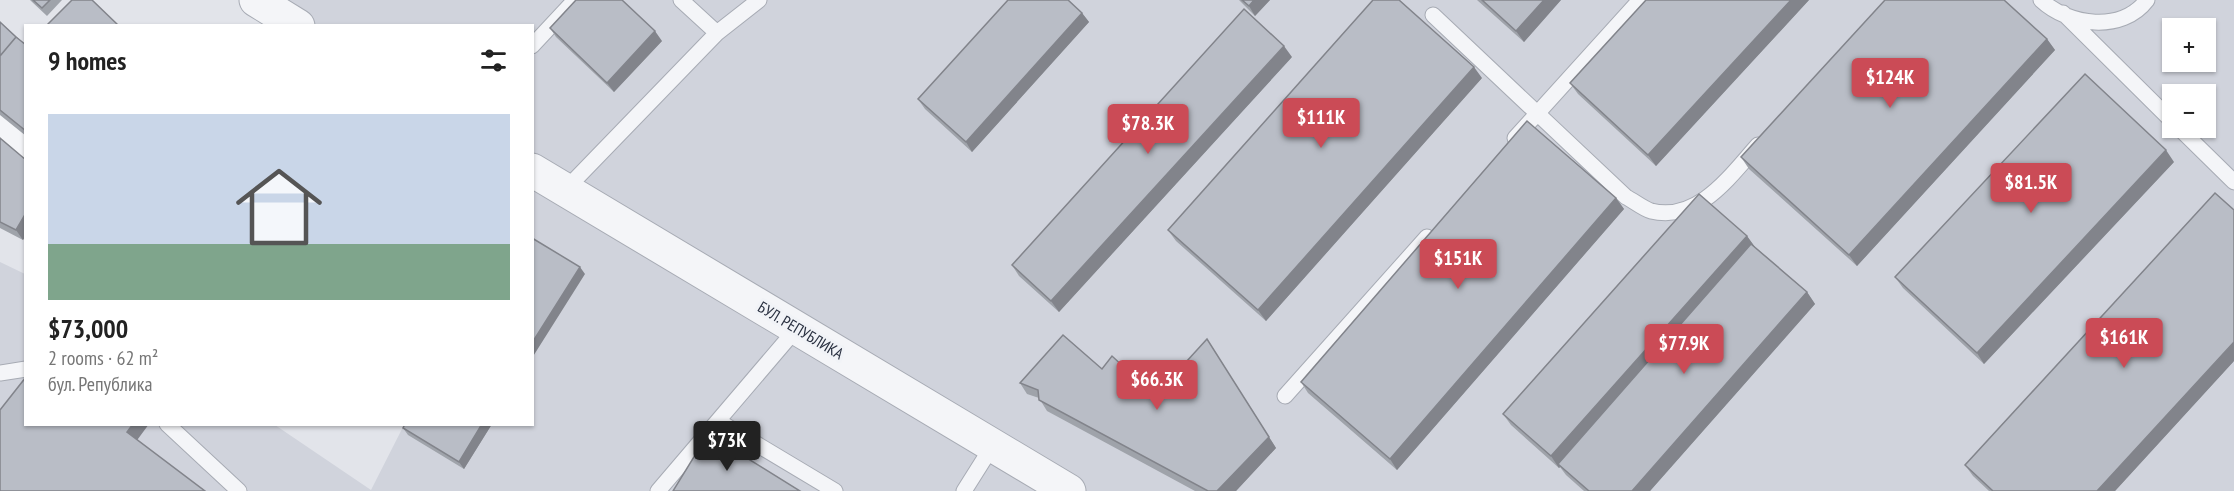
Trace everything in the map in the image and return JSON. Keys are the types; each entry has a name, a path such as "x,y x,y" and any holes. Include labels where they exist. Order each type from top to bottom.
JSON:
{"street":[{"path":"256,0 295,24"},
{"path":"0,128 24,148"},
{"name":"БУЛ. РЕПУБЛИКА","path":"534,171 1070,491"}],"lane":[{"path":"534,44 575,0"},
{"path":"681,0 717,33"},
{"path":"566,189 717,33 759,0"},
{"path":"1505,149 1640,0"},
{"path":"2042,0 2082,21 2116,21 2132,14 2146,0"},
{"path":"2063,13 2162,111"},
{"path":"1433,15 1626,197 1650,210 1671,213 1694,206 1715,192 1770,131"},
{"path":"2189,138 2234,182"},
{"path":"1285,396 1434,228"},
{"path":"658,491 797,328"},
{"path":"0,373 24,369"},
{"path":"718,421 834,491"},
{"path":"169,426 239,491"},
{"path":"964,491 993,445"}],"shaded area":[{"path":"255,0 2234,0 2234,491 0,491 0,262 24,274 24,426 276,426 371,490 403,426 534,426 534,24 288,24"}],"building":[{"path":"33,0 50,0 42,8"},
{"path":"72,0 92,0 117,24 48,24"},
{"path":"576,0 622,0 655,31 607,83 550,28"},
{"path":"1008,0 1068,0 1082,13 966,142 918,99"},
{"path":"1242,0 1254,0 1249,6"},
{"path":"1373,0 1399,0 1474,67 1258,310 1168,230"},
{"path":"1482,0 1544,0 1516,31"},
{"path":"1646,0 1791,0 1648,155 1570,83"},
{"path":"1885,0 2004,0 2047,39 1849,255 1741,157"},
{"path":"1244,9 1284,46 1051,301 1012,265"},
{"path":"0,22 16,37 0,56"},
{"path":"16,37 24,43 24,129 0,110 0,56"},
{"path":"2085,74 2166,150 1977,353 1895,277"},
{"path":"1527,121 1616,198 1390,459 1301,382"},
{"path":"0,138 24,158 24,216 16,230 0,222"},
{"path":"2215,193 2234,210 2234,342 2097,491 1993,491 1965,465"},
{"path":"1699,194 1747,236 1551,456 1503,414"},
{"path":"534,239 580,267 534,340"},
{"path":"1751,244 1807,292 1632,491 1589,491 1558,464"},
{"path":"1063,335 1102,369 1112,356 1155,396 1207,339 1269,437 1217,491 1208,491 1039,400 1038,390 1020,383"},
{"path":"24,380 24,426 132,426 127,432 205,491 0,491 0,410"},
{"path":"404,426 481,426 459,462 403,428"},
{"path":"708,434 800,491 673,491"}]}
